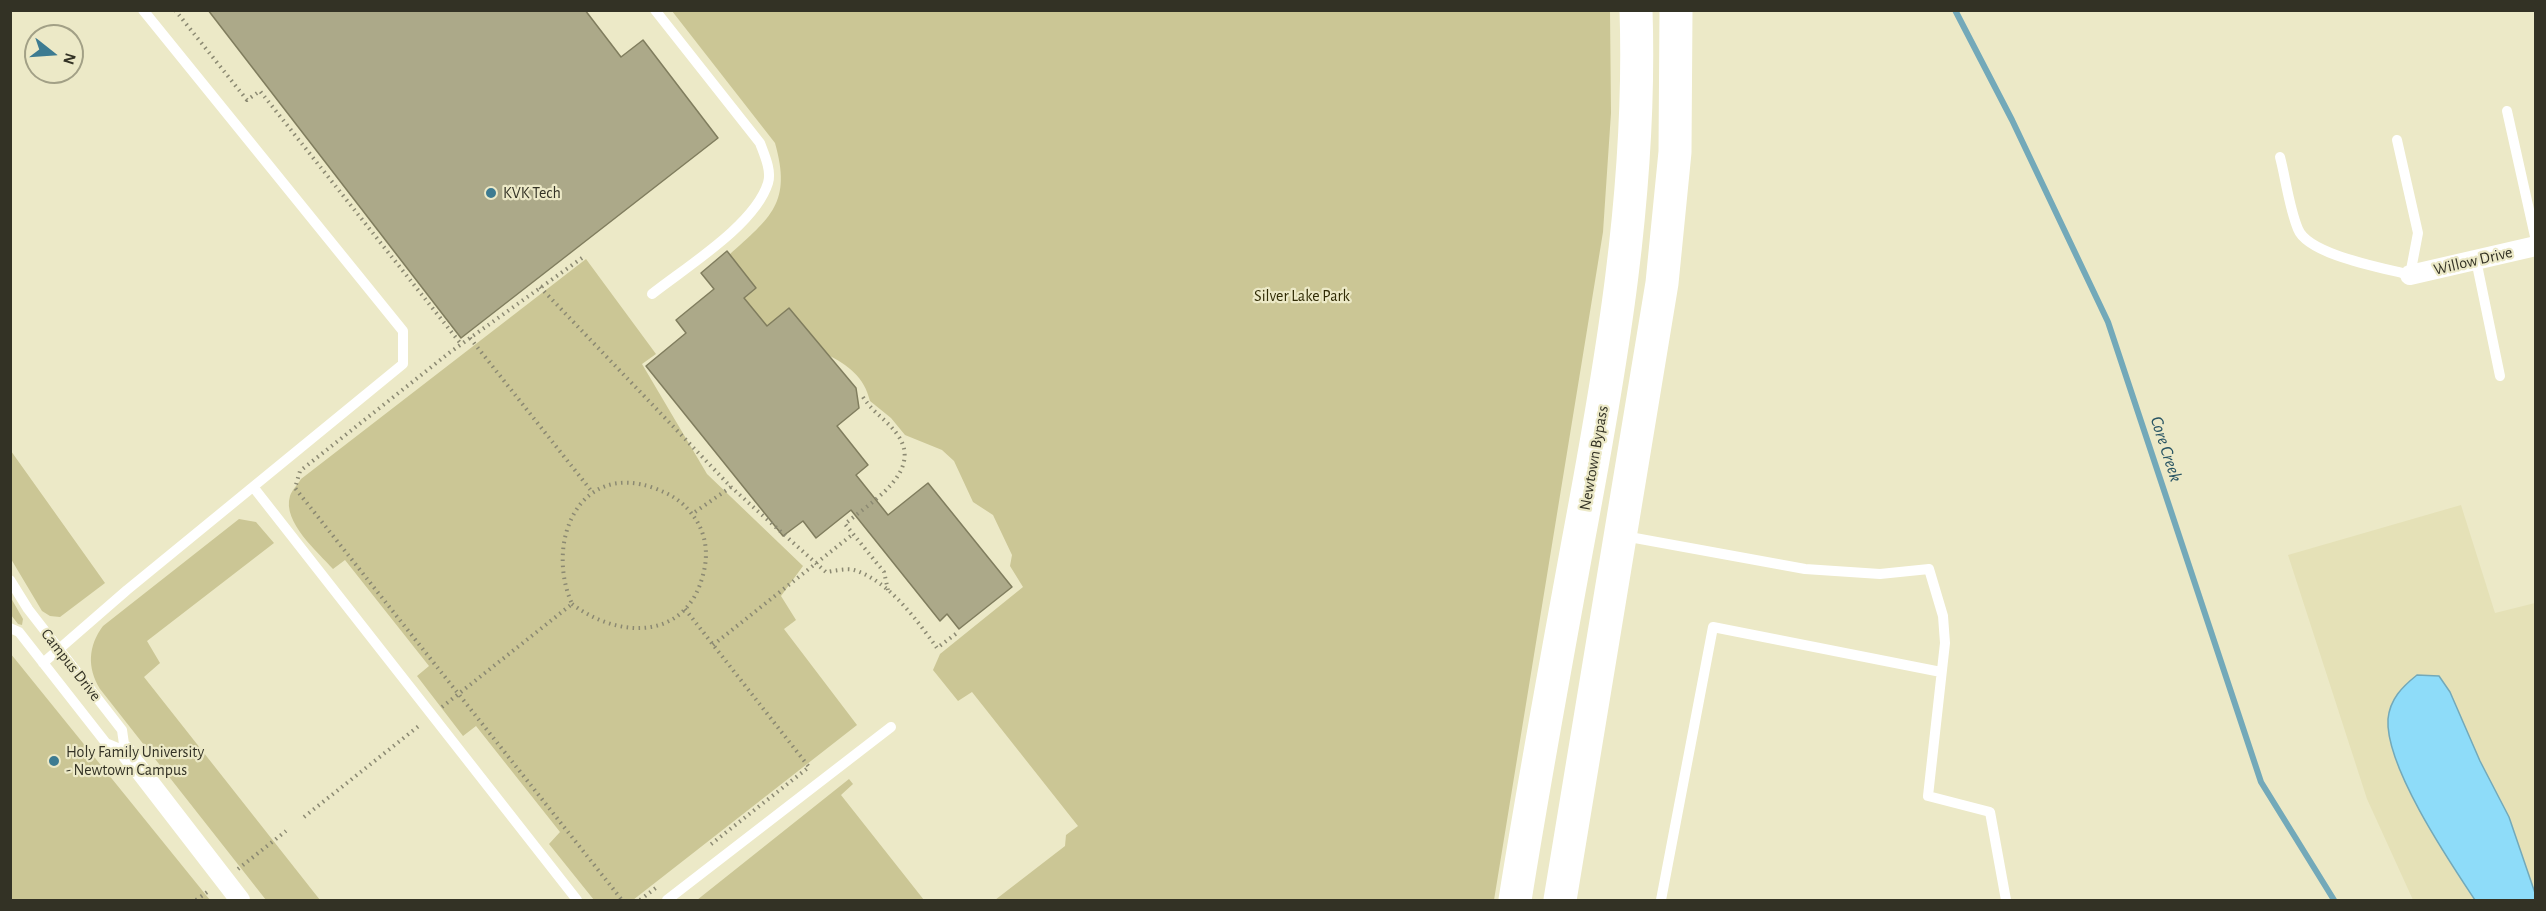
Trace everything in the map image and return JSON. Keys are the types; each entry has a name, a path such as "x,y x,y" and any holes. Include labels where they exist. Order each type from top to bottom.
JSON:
{"highway":[{"name":"Newtown Bypass","path":"1515,900 1617,315 1630,202 1635,128 1636,10"},
{"path":"1560,900 1662,283 1673,190 1676,10"}],"street":[{"name":"Willow Drive","path":"2410,275 2535,246"},
{"name":"Campus Drive","path":"125,751 240,900"}],"lane":[{"path":"43,663 128,590 403,364 403,331 143,10"},
{"path":"652,294 749,218 769,182 767,162 760,143 655,10"},
{"path":"2507,111 2535,241"},
{"path":"2280,157 2298,231 2310,244 2333,254 2410,275 2418,233 2397,140"},
{"path":"2476,260 2500,376"},
{"path":"254,488 577,900"},
{"path":"1621,535 1806,569 1880,574 1929,569 1943,616 1945,643 1928,795 1990,812 2006,900"},
{"name":"Campus Drive","path":"10,580 28,609 122,730 125,751"},
{"path":"1661,900 1713,627 1941,672"},
{"name":"Campus Drive","path":"10,628 19,632 106,743 125,751"},
{"path":"667,900 891,728"}],"path":[{"path":"175,10 247,100 260,91 461,344"},
{"path":"582,258 461,344 300,471 295,488 622,900"},
{"path":"540,287 731,487 826,572 853,570 876,580 919,623 937,648 957,633"},
{"path":"470,338 593,493"},
{"path":"863,397 873,412 899,437 904,460 896,481 845,524 884,572 889,592"},
{"path":"619,484 645,485 672,495 692,514 704,534 706,564 694,598 685,609 661,624 633,629 593,618 572,604 562,578 563,535 578,508 593,493 619,484"},
{"path":"692,514 731,487"},
{"path":"713,645 853,534"},
{"path":"441,708 572,604"},
{"path":"685,609 809,768 705,849"},
{"path":"304,817 420,725"},
{"path":"237,869 286,831"},
{"path":"640,900 659,886"},
{"path":"196,900 210,890"}],"shaded area":[{"path":"2461,505 2495,613 2535,603 2535,900 2413,900 2367,799 2288,555"}],"green space":[{"name":"Silver Lake Park","path":"672,11 1610,11 1611,113 1603,232 1494,900 995,900 1065,846 1066,835 1078,826 972,692 958,701 933,670 940,654 1023,587 1010,566 1012,555 993,515 973,502 954,461 942,450 905,435 891,418 870,401 864,385 854,373 842,363 768,327 744,298 756,288 729,255 766,219 779,195 780,163 775,143"},
{"path":"586,259 656,354 642,364 707,474 803,566 781,596 796,620 784,629 857,725 633,900 594,900 549,844 560,832 476,726 463,736 417,676 429,666 345,560 333,569 303,536 291,516 289,506 290,496 301,479"},
{"path":"11,451 105,583 60,617 50,616 42,611 11,559"},
{"path":"239,519 256,522 274,543 147,641 160,663 144,677 320,900 266,900 100,689 91,665 94,641 103,626"},
{"path":"11,598 23,619 22,625 18,624 11,615"},
{"name":"Holy Family University - Newtown Campus","path":"10,653 15,659 210,900 11,900"},
{"path":"849,779 853,784 841,795 924,900 697,900"}],"water":[{"path":"2417,675 2439,676 2450,692 2480,761 2509,817 2535,893 2535,900 2475,900 2435,838 2407,787 2390,739 2388,719 2391,705 2398,694"}],"building":[{"path":"208,10 585,10 621,57 643,40 718,138 461,338"},
{"path":"727,251 756,288 744,298 767,326 789,308 856,388 859,408 837,426 868,465 856,475 888,515 928,483 1012,587 959,629 947,614 940,621 851,510 816,538 803,521 783,536 646,366 686,333 676,320 714,289 701,273"}],"waterway":[{"name":"Core Creek","path":"1955,10 2012,120 2108,322 2261,782 2334,900"}],"place":[{"name":"KVK Tech","path":"491,193"},
{"name":"Holy Family University - Newtown Campus","path":"54,761"}]}
